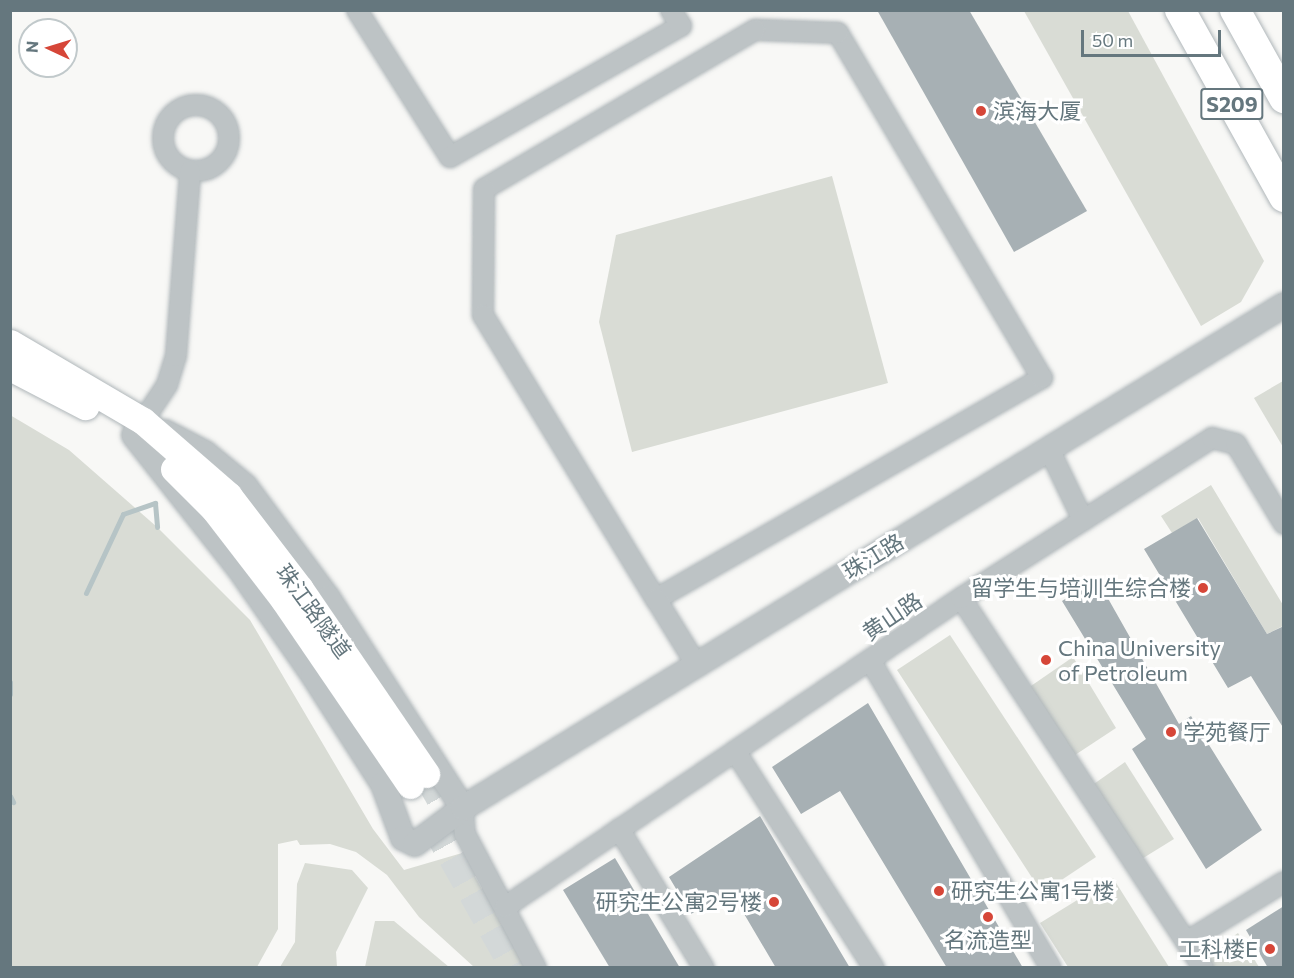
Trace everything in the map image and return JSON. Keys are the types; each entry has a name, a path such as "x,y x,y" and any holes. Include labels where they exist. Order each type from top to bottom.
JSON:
{"main road":[{"name":"S209","path":"1180,10 1284,196"},
{"name":"S209","path":"1235,10 1284,98"},
{"path":"10,343 138,428"},
{"path":"10,367 138,428"},
{"name":"珠江路隧道","path":"138,428 182,464 418,780"}],"street":[{"path":"357,10 450,158 681,26 671,10"},
{"path":"656,599 1042,378 838,33 755,30 484,189 483,315 656,599 696,664"},
{"path":"189,172 176,356 167,385 138,428 205,453 245,486 328,598 463,808 465,834 536,968"},
{"name":"珠江路","path":"138,428 313,675 383,784 403,838 420,843 463,808 1284,305"},
{"name":"黄山路","path":"505,906 961,598 1212,438 1224,438 1236,444 1284,524"},
{"path":"1049,449 1083,520"},
{"path":"961,598 1203,968"},
{"path":"870,660 1051,968"},
{"path":"735,751 874,968"},
{"path":"619,829 704,968"},
{"path":"1186,942 1284,882"}],"shaded area":[{"path":"1024,11 1128,11 1264,261 1241,302 1201,326"},
{"path":"832,176 888,383 632,452 599,322 616,235"},
{"path":"1283,381 1283,447 1254,398"},
{"path":"10,415 69,450 157,527 250,620 373,829 404,870 462,853 525,967 474,967 419,917 387,875 356,852 330,844 300,845 297,840 278,844 278,929 257,967 11,967"},
{"path":"1211,485 1283,605 1283,626 1267,634 1198,518 1172,533 1161,516"},
{"path":"950,635 1096,857 1042,893 897,670"},
{"path":"1073,657 1116,728 1072,757 1028,688"},
{"path":"1125,762 1174,839 1140,860 1091,786"},
{"path":"305,863 352,870 368,888 336,952 337,967 280,967 295,942 297,884"},
{"path":"1113,878 1169,967 1068,967 1040,923"},
{"path":"375,921 394,921 449,967 365,967"},
{"path":"1238,933 1259,967 1211,967 1205,956"}],"building":[{"name":"滨海大厦","path":"877,10 969,10 1087,211 1014,252"},
{"name":"留学生与培训生综合楼","path":"1197,518 1267,634 1284,626 1284,729 1251,676 1228,688 1144,549"},
{"name":"学苑餐厅","path":"1097,579 1179,724 1191,716 1262,830 1206,869 1132,749 1146,739 1062,601"},
{"name":"研究生公寓1号楼","path":"868,703 1023,968 947,968 840,791 801,814 772,767"},
{"name":"研究生公寓2号楼","path":"760,816 850,968 776,968 730,890 691,914 669,877"},
{"path":"615,858 680,968 610,968 563,890"},
{"name":"工科楼E","path":"1284,906 1284,968 1268,968 1246,930"}],"waterway":[{"path":"86,593 123,514 155,503 157,527"},
{"path":"10,682 10,694"},
{"path":"10,796 13,802"}],"tunnel":[{"path":"426,774 463,839"},
{"path":"432,822 514,968"}],"place":[{"name":"滨海大厦","path":"981,111"},
{"name":"留学生与培训生综合楼","path":"1203,588"},
{"name":"China University of Petroleum","path":"1046,660"},
{"name":"学苑餐厅","path":"1171,732"},
{"name":"研究生公寓1号楼","path":"939,891"},
{"name":"研究生公寓2号楼","path":"774,902"},
{"name":"名流造型","path":"988,917"},
{"name":"工科楼E","path":"1270,949"}]}
